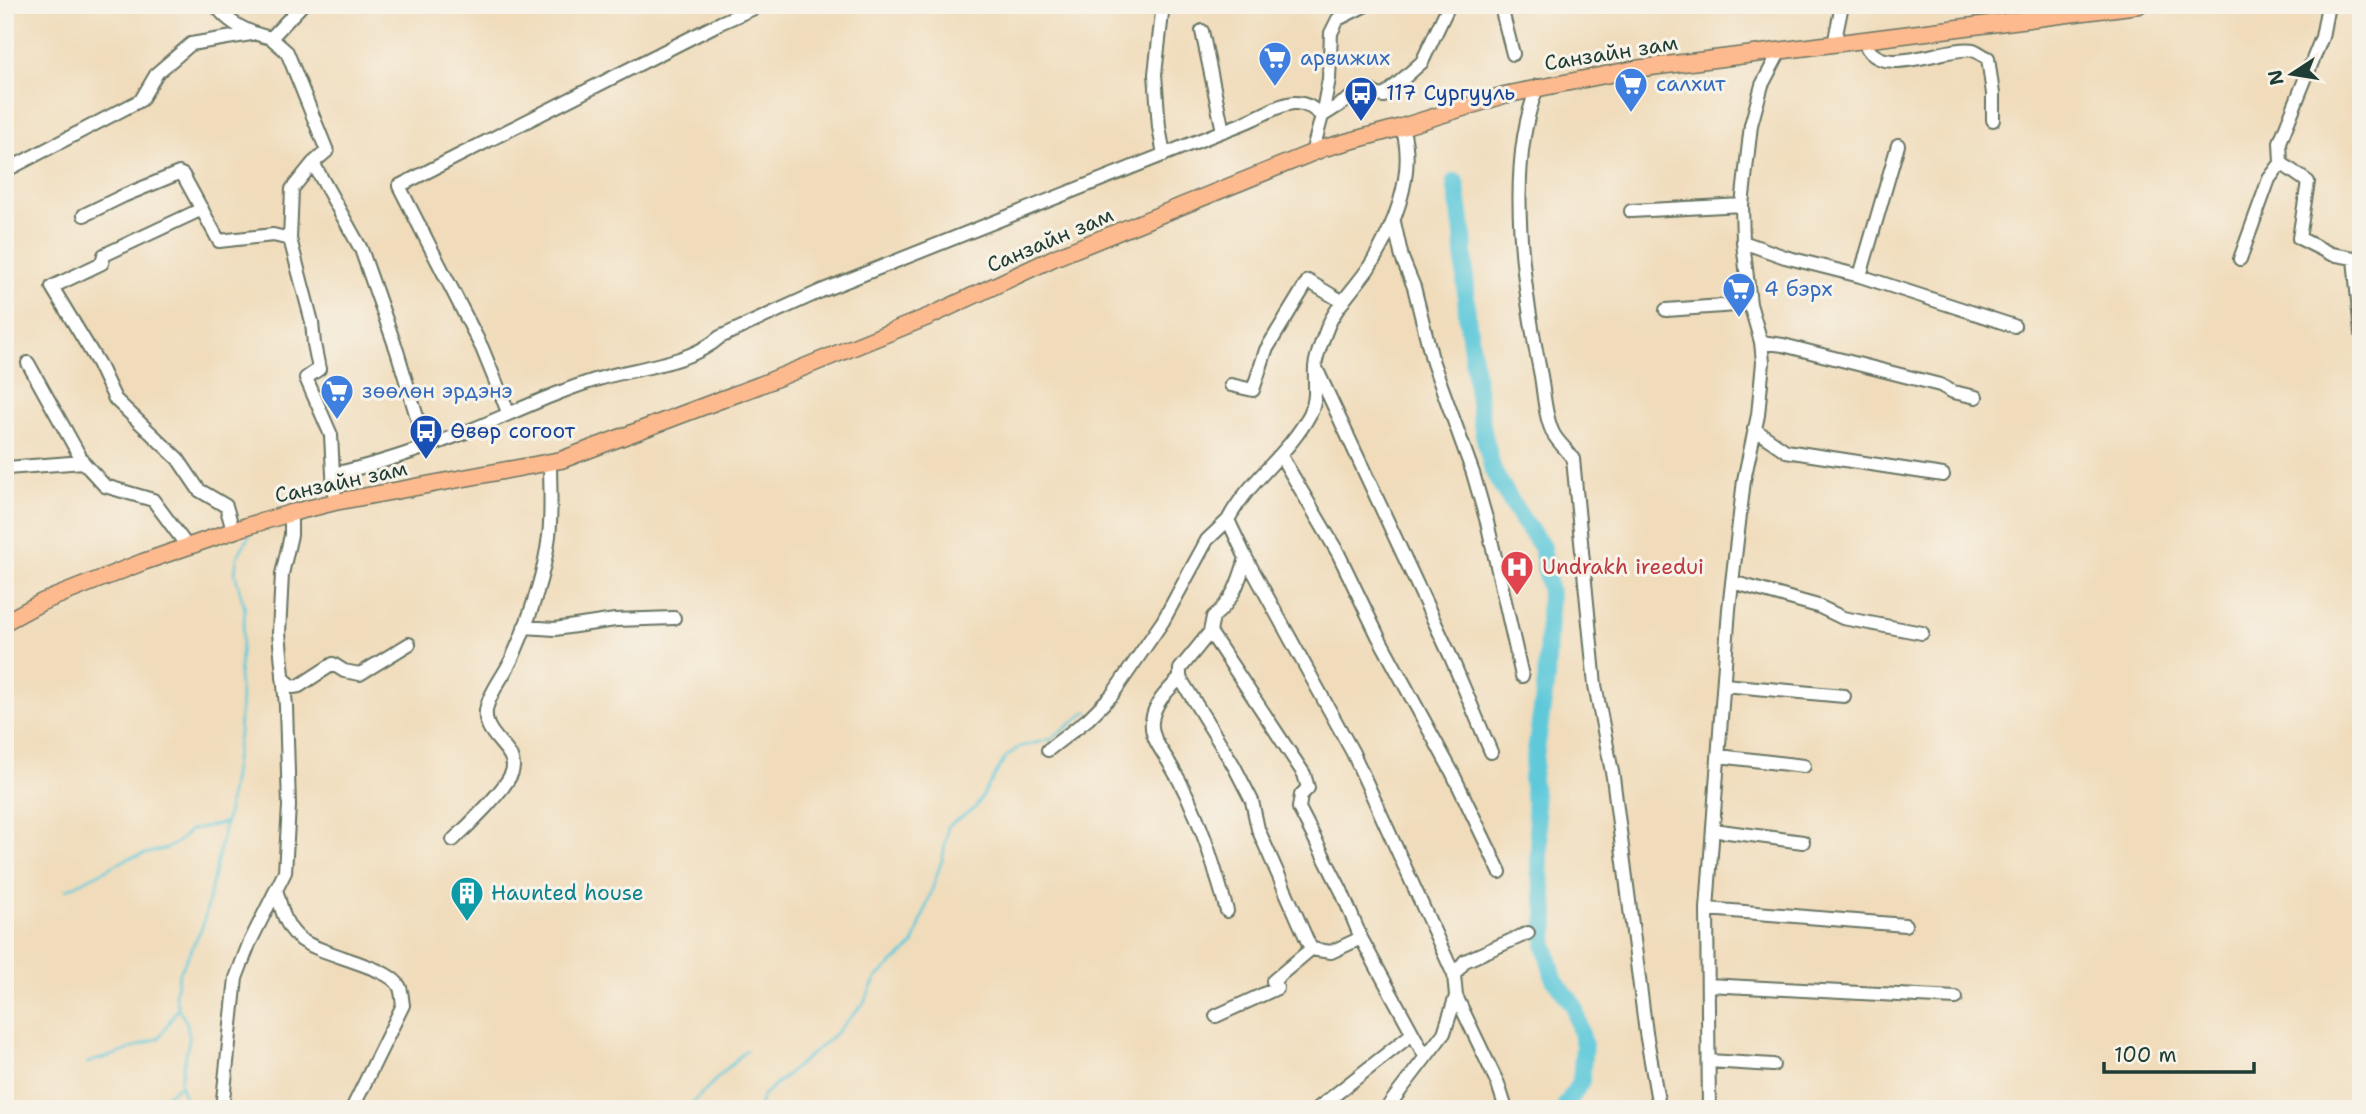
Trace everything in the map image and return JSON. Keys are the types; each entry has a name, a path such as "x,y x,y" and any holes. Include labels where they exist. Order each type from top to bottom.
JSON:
{"main road":[{"name":"Санзайн зам","path":"5,622 42,602 233,530 335,502 561,460 760,385 918,321 1056,257 1312,153 1504,94 1635,69 2139,5"}],"street":[{"path":"216,5 223,16 251,34"},
{"path":"271,38 302,5"},
{"path":"508,412 482,348 399,186 720,23 761,5"},
{"path":"1163,5 1155,74 1158,127 1164,155"},
{"path":"1312,153 1329,79 1331,33 1338,19 1366,5"},
{"path":"1322,116 1360,92 1369,90 1384,96 1389,93 1422,62 1449,5"},
{"path":"1504,5 1503,15 1513,54"},
{"path":"1834,44 1842,5"},
{"path":"2240,259 2269,179 2281,163 2280,142 2322,37 2328,5"},
{"path":"1202,31 1223,131"},
{"path":"5,171 141,100 157,73 191,44 251,34 271,38 288,52 327,151 313,163 292,190 290,239 312,322 319,369 306,378 331,435 335,502"},
{"path":"1864,41 1867,48 1878,58 1901,61 1973,50 1987,58 1993,94 1993,120"},
{"path":"1709,1109 1707,909 1718,756 1732,582 1744,480 1758,415 1763,362 1750,304 1742,205 1751,125 1762,85 1780,51"},
{"path":"1538,86 1525,128 1518,210 1525,279 1552,432 1573,458 1595,685 1614,778 1657,1109"},
{"path":"333,474 426,447 508,412 606,377 647,369 709,347 720,337 821,291 1223,131 1283,103 1303,103 1322,116"},
{"path":"1048,750 1088,719 1112,695 1163,621 1207,540 1228,520 1235,508 1282,456 1309,415 1315,400 1315,364 1327,327 1368,268 1394,222 1406,170 1407,141 1402,127"},
{"path":"1860,276 1898,145"},
{"path":"313,163 361,249 397,351 426,447"},
{"path":"2281,163 2308,182 2299,238 2331,254 2354,258 2361,333"},
{"path":"84,215 179,173 183,175 219,241 273,235 290,239"},
{"path":"1631,211 1742,205"},
{"path":"202,209 104,255 102,263 51,287 99,363 114,399 178,459 199,490 226,506 233,530"},
{"path":"1394,222 1433,363 1473,473 1487,522 1522,676"},
{"path":"1743,242 1860,276 2014,326"},
{"path":"1231,385 1253,390 1266,350 1308,281 1343,302"},
{"path":"1666,310 1750,304"},
{"path":"1760,342 1783,345 1940,385 1953,392 1976,397"},
{"path":"28,363 83,461 105,486 153,500 187,546"},
{"path":"1315,364 1434,620 1491,752"},
{"path":"1754,429 1786,451 1943,475"},
{"path":"1282,456 1338,553 1378,635 1452,772 1500,872"},
{"path":"6,468 83,461"},
{"path":"453,840 473,821 510,776 513,767 511,758 486,725 486,707 513,655 536,592 549,536 551,461"},
{"path":"222,1109 236,978 249,944 285,872 289,806 284,678 279,633 282,574 291,535 292,513"},
{"path":"1228,520 1246,558 1353,753 1454,975 1456,996 1506,1109"},
{"path":"1246,558 1237,588 1223,609 1213,617 1210,632 1180,669 1180,678 1234,766 1252,801 1258,829 1311,949"},
{"path":"1732,582 1818,607 1843,618 1922,632"},
{"path":"524,627 555,629 615,620 674,618"},
{"path":"1210,632 1307,781 1308,788 1301,795 1299,808 1341,890 1361,938 1425,1056"},
{"path":"284,678 293,687 299,686 333,664 345,671 360,674 410,644"},
{"path":"1180,678 1159,702 1152,719 1154,737 1176,773 1208,845 1227,911"},
{"path":"1724,685 1844,696"},
{"path":"1718,756 1804,766"},
{"path":"1713,830 1803,842"},
{"path":"276,889 285,921 299,938 332,956 392,977 400,987 402,1004 352,1109"},
{"path":"1707,909 1905,925"},
{"path":"1454,975 1465,961 1528,933"},
{"path":"1216,1016 1277,988 1273,981 1311,949 1332,952 1361,938"},
{"path":"1708,985 1956,998"},
{"path":"1385,1109 1444,1033 1456,996"},
{"path":"1317,1109 1412,1034"},
{"path":"1709,1061 1773,1065"}],"waterway":[{"path":"1455,182 1463,233 1467,316 1483,431 1493,471 1542,547 1550,593 1546,681 1532,778 1539,841 1539,869 1546,910 1545,945 1554,979 1574,1006 1584,1045 1581,1081 1564,1109"},
{"path":"188,1109 180,1082 189,1040 187,1023 179,1010 175,995 179,974 203,925 227,816 239,734 239,677 245,609 235,574 237,557 252,531"},
{"path":"758,1109 763,1095 835,1034 863,1004 876,978 913,945 943,857 948,826 975,808 1006,757 1019,747 1051,739 1088,711"},
{"path":"66,890 129,858 168,848 190,830 224,823"},
{"path":"87,1063 159,1038 178,1008"},
{"path":"686,1109 746,1050"},
{"path":"158,1109 165,1096 181,1085"}],"place":[{"name":"арвижих","path":"1275,88"},
{"name":"салхит","path":"1631,114"},
{"name":"117 Сургууль","path":"1361,123"},
{"name":"4 бэрх","path":"1739,319"},
{"name":"зөөлөн эрдэнэ","path":"337,421"},
{"name":"Өвөр согоот","path":"426,461"},
{"name":"Undrakh ireedui","path":"1517,597"},
{"name":"Haunted house","path":"467,923"}]}
